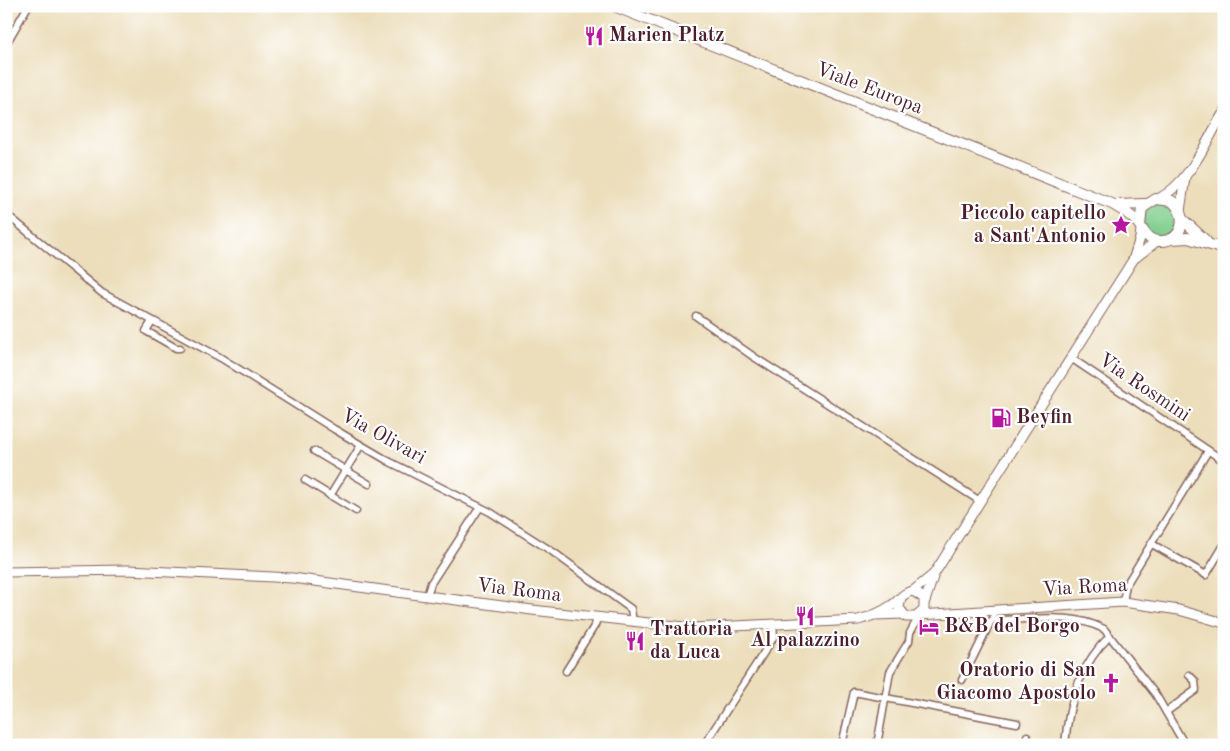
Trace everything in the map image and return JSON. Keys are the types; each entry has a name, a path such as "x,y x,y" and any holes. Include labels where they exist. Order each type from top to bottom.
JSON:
{"main road":[{"name":"Viale Europa","path":"614,6 628,9 1112,204 1135,219 1149,238 1157,241"},
{"path":"1160,198 1170,192 1185,177 1224,112"},
{"path":"1170,239 1179,231 1185,177"},
{"name":"Viale Europa","path":"1112,204 1146,204 1160,198"},
{"path":"1160,198 1172,201 1189,228 1208,243"},
{"path":"919,616 934,574 1132,260 1140,238 1140,212 1146,204"},
{"path":"1132,260 1157,241 1170,239 1188,238 1208,243 1224,250"},
{"name":"Via Roma","path":"6,572 158,571 292,578 598,618 694,628 858,620 875,615 904,615 911,618 946,613 993,615 1057,607 1123,602 1179,610 1224,623"},
{"path":"912,591 934,574"},
{"name":"Via Roma","path":"875,615 906,592 912,591 922,595 925,602 946,613"},
{"path":"901,597 898,604 904,615"},
{"path":"1218,745 1224,741"}],"street":[{"path":"6,44 28,6"},
{"name":"Via Olivari","path":"6,214 102,293 222,358 361,445 480,507 553,552 630,609 633,622"},
{"path":"696,316 747,352 980,501"},
{"path":"152,321 146,331 176,348 180,348"},
{"name":"Via Rosmini","path":"1071,358 1224,462"},
{"path":"330,496 361,445"},
{"path":"314,451 369,484"},
{"path":"1123,602 1126,584 1208,451"},
{"path":"305,480 356,511"},
{"path":"427,596 431,583 480,507"},
{"path":"1152,544 1206,575 1224,545"},
{"path":"1057,607 1058,618"},
{"path":"904,615 910,633"},
{"path":"962,680 993,615 1058,618 1092,623 1104,629 1140,672 1185,745"},
{"path":"877,745 890,672 909,642 910,633 919,616"},
{"path":"566,671 598,618"},
{"path":"704,745 770,643 774,636 773,625"},
{"path":"1065,745 1068,715 1076,686 1099,647 1110,636"},
{"path":"1166,712 1196,690 1195,681 1189,674"},
{"path":"842,745 854,692 1016,723"},
{"path":"1025,745 1027,736"},
{"path":"6,743 10,745"}],"green space":[{"path":"1161,203 1173,208 1178,220 1173,232 1161,237 1149,232 1144,220 1149,208"}],"place":[{"name":"Marien Platz","path":"594,36"},
{"name":"Piccolo capitello a Sant'Antonio","path":"1121,225"},
{"name":"Beyfin","path":"1001,418"},
{"name":"Al palazzino","path":"805,616"},
{"name":"B&B del Borgo","path":"929,627"},
{"name":"Trattoria da Luca","path":"635,641"},
{"name":"Oratorio di San Giacomo Apostolo","path":"1111,683"}]}
